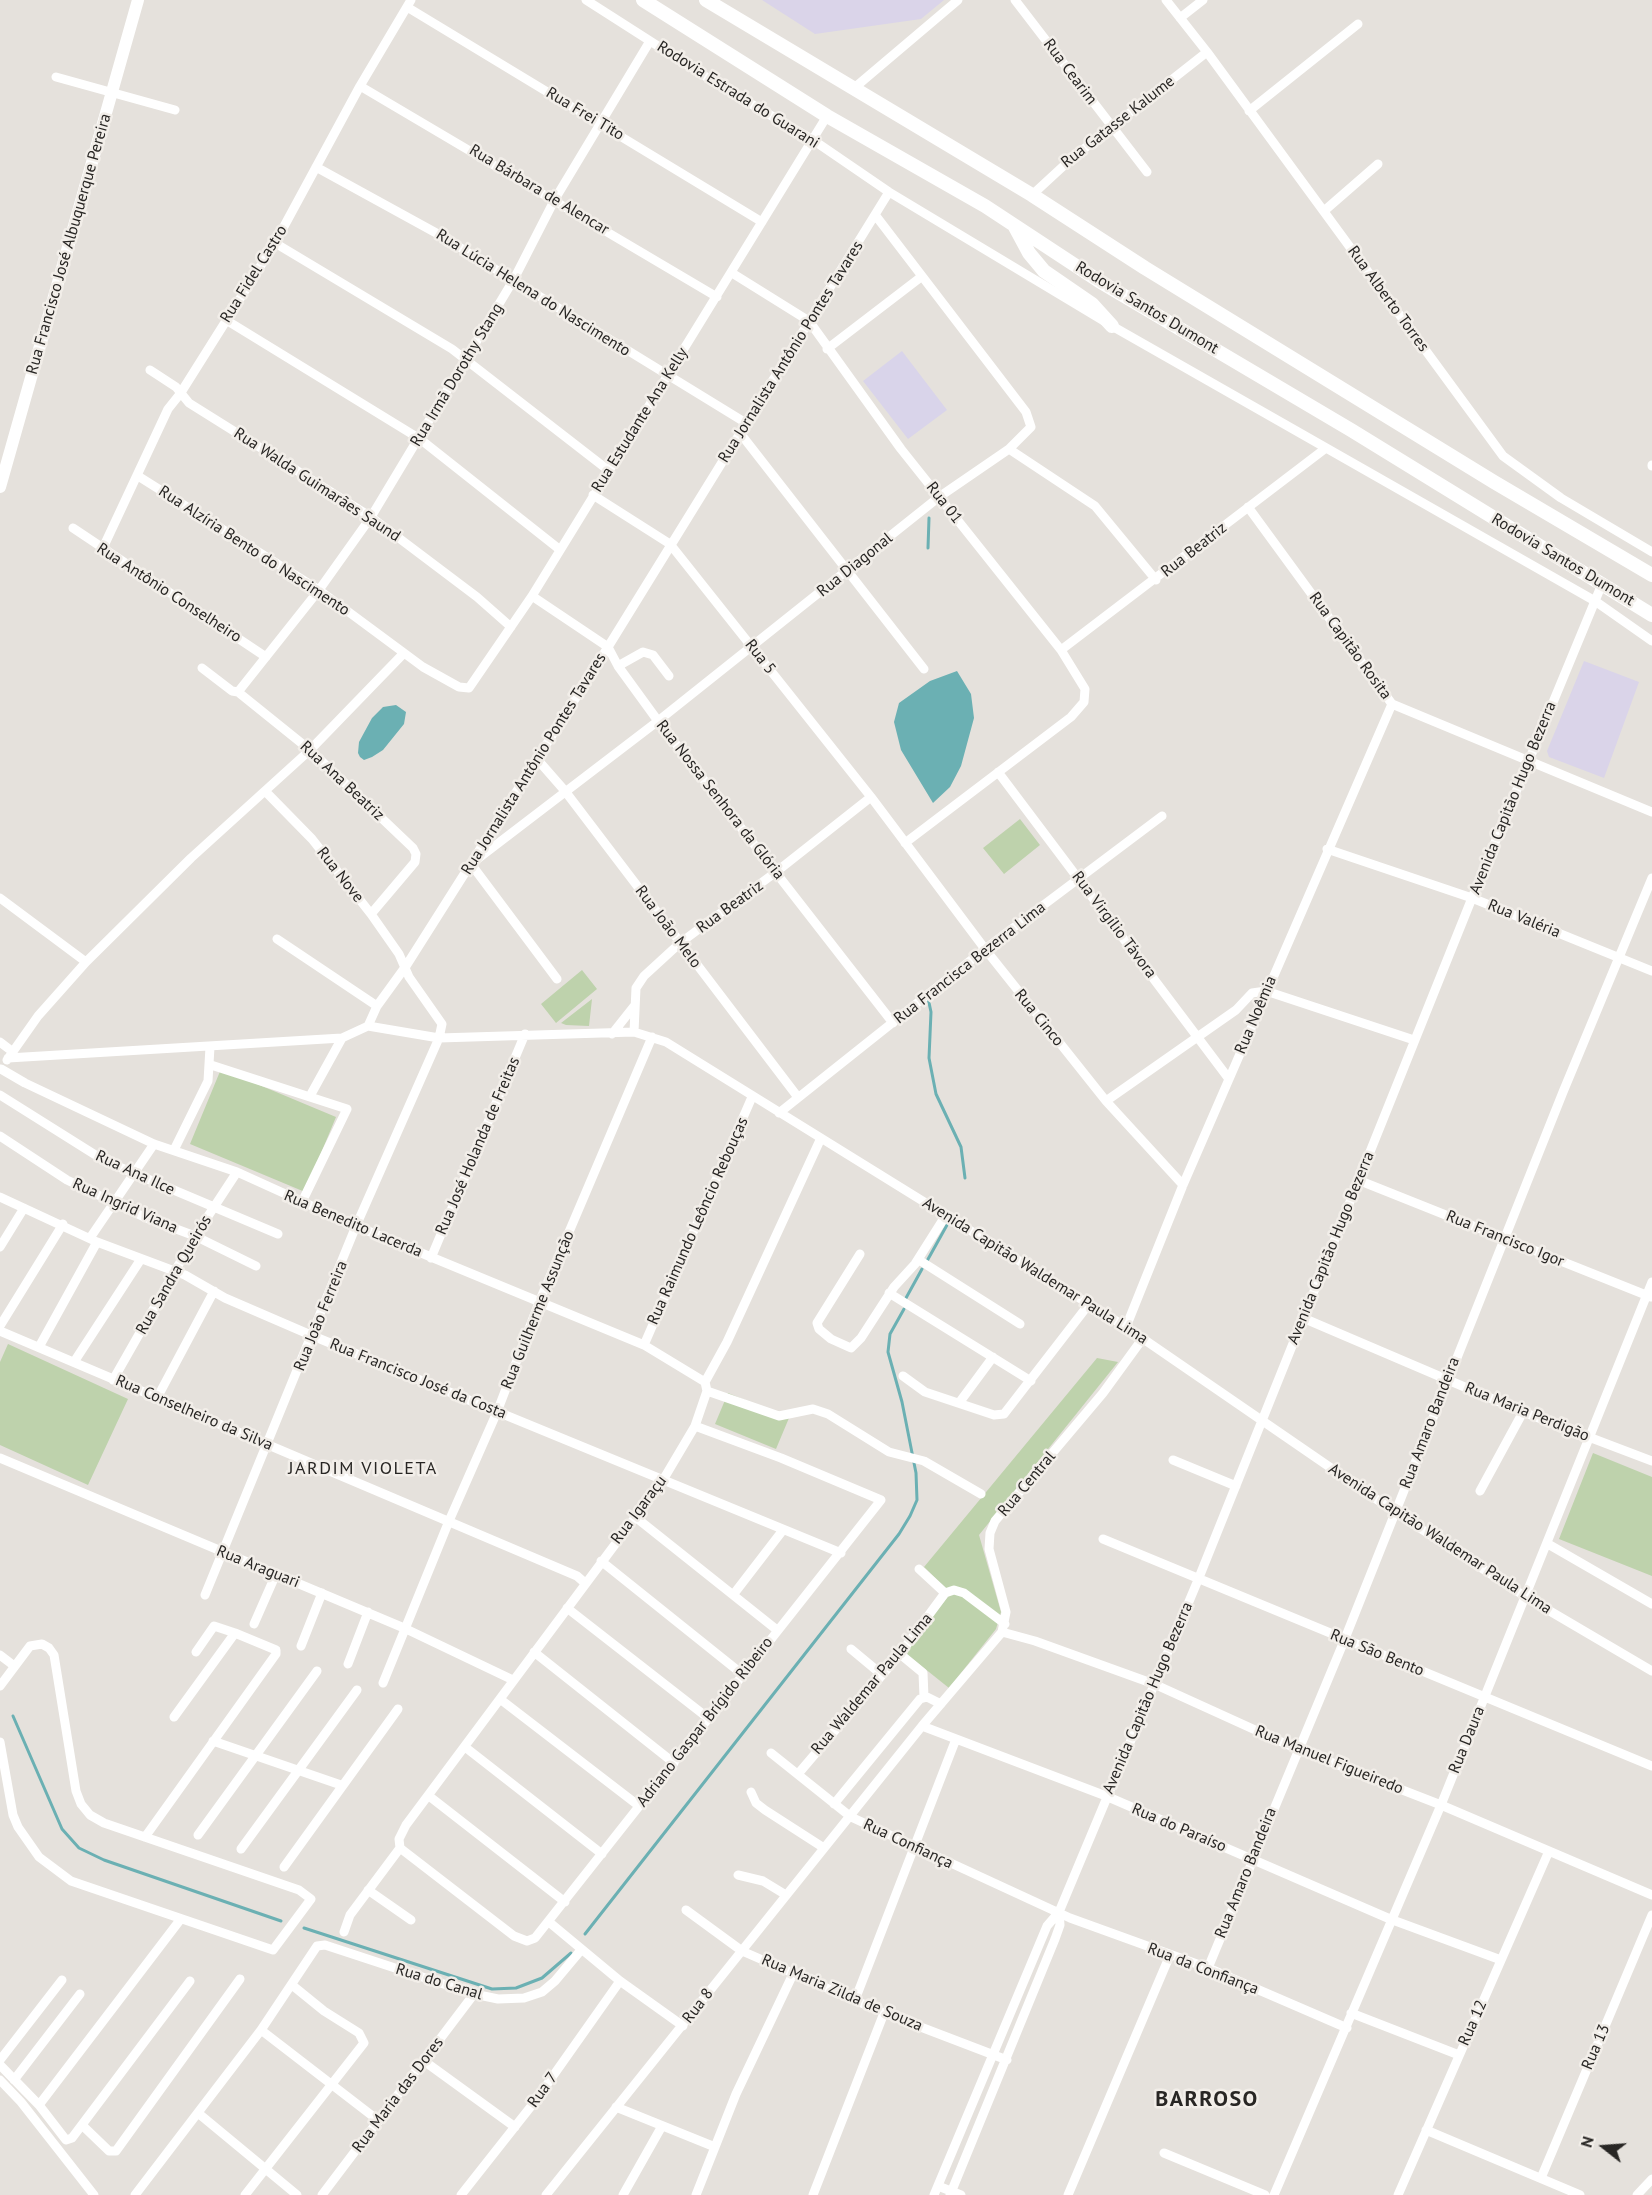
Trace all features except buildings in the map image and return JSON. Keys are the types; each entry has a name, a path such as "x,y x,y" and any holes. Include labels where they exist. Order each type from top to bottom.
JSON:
{"highway":[{"name":"Rodovia Santos Dumont","path":"644,0 828,116 1014,225 1099,281 1652,615"},
{"name":"Rodovia Santos Dumont","path":"706,0 1032,195 1145,268 1464,464 1652,575"},
{"path":"1014,225 1029,253 1044,271 1092,304 1112,326"}],"main road":[{"name":"Rua Francisco José Albuquerque Pereira","path":"0,487 138,0"}],"street":[{"name":"Rodovia Estrada do Guarani","path":"586,0 813,140 889,192 1112,326 1594,601 1652,641"},
{"path":"853,89 958,0"},
{"name":"Rua Cearim","path":"1015,0 1147,172"},
{"name":"Rua Alberto Torres","path":"1166,0 1207,52 1503,456 1561,498 1652,552"},
{"path":"1180,18 1203,0"},
{"name":"Rua Fidel Castro","path":"102,550 168,409 180,394 275,243 360,86 409,4"},
{"name":"Rua Frei Tito","path":"409,4 762,222"},
{"path":"1249,111 1358,24"},
{"name":"Rua Irmã Dorothy Stang","path":"238,692 319,590 371,517 420,439 514,279 555,199 650,41"},
{"name":"Rua Gatasse Kalume","path":"1032,195 1053,174 1207,52"},
{"path":"56,77 175,110"},
{"name":"Rua Bárbara de Alencar","path":"360,86 555,199 717,297"},
{"name":"Rua Estudante Ana Kelly","path":"459,687 464,689 471,685 532,596 828,116"},
{"path":"1324,211 1378,164"},
{"name":"Rua Lúcia Helena do Nascimento","path":"316,167 514,279 526,290 746,423"},
{"name":"Rua Jornalista Antônio Pontes Tavares","path":"368,1026 376,1006 406,966 608,647 889,192"},
{"name":"Rua Diagonal","path":"471,864 658,721 939,497 1009,449 1031,427 1028,417 876,216"},
{"path":"275,243 465,359 608,470"},
{"path":"732,273 809,321"},
{"path":"827,349 921,277"},
{"path":"226,320 420,439 559,549"},
{"name":"Rua 01","path":"809,321 827,349 939,497 1061,651 1082,683 1085,696 1079,709 1054,732 998,772"},
{"name":"Rua Walda Guimarães Saund","path":"150,370 176,387 189,403 371,517 477,597 511,627"},
{"path":"740,433 924,669"},
{"name":"Rua Beatriz","path":"1061,651 1326,448"},
{"path":"1009,449 1095,506 1156,580"},
{"name":"Rua Alzíria Bento do Nascimento","path":"138,476 319,590 403,654 459,687"},
{"name":"Rua 5","path":"593,495 670,544 905,843"},
{"name":"Rua Capitão Rosita","path":"1248,507 1392,704 1652,812"},
{"name":"Rua Antônio Conselheiro","path":"73,528 102,550 266,657"},
{"name":"Avenida Capitão Hugo Bezerra","path":"936,2190 1047,1926 1059,1912 1198,1580 1414,1040 1602,584"},
{"name":"Rua Nossa Senhora da Glória","path":"532,596 608,647 618,666 658,721 893,1023"},
{"path":"618,666 643,652 653,655 669,676"},
{"path":"0,1069 38,1016 86,962 191,858 310,750 403,654"},
{"name":"Rua Ana Beatriz","path":"202,668 231,691 238,692 310,750 416,854 415,862 371,914"},
{"name":"Rua Noêmia","path":"1126,1327 1183,1185 1327,849 1392,704"},
{"name":"Rua João Melo","path":"537,759 565,791 797,1096"},
{"path":"905,843 998,772"},
{"name":"Rua Virgílio Távora","path":"998,772 1229,1079"},
{"name":"Rua Nove","path":"265,791 312,839 371,914 406,966 409,977 442,1024 439,1038"},
{"name":"Rua Beatriz","path":"634,1032 637,984 680,943 871,798"},
{"name":"Rua Francisca Bezerra Lima","path":"779,1113 797,1096 985,949 1162,816"},
{"name":"Rua Cinco","path":"905,843 985,949 1106,1101 1183,1185"},
{"name":"Rua Valéria","path":"1327,849 1472,898 1652,971"},
{"path":"471,864 557,980"},
{"name":"Rua Amaro Bandeira","path":"1208,1968 1251,1859 1344,1641 1447,1379 1652,878"},
{"path":"0,898 86,962"},
{"path":"277,939 376,1006"},
{"path":"1106,1101 1236,1010 1251,993 1266,991 1414,1040"},
{"name":"Rua Beatriz","path":"612,1034 635,1005"},
{"path":"10,1055 210,1047 342,1038 368,1026"},
{"name":"Avenida Capitão Waldemar Paula Lima","path":"368,1026 439,1038 634,1032 666,1042 1126,1327 1395,1512 1526,1597 1652,1671"},
{"name":"Rua José Holanda de Freitas","path":"431,1258 525,1034"},
{"name":"Rua Guilherme Assunção","path":"383,1683 449,1521 497,1412 540,1300 652,1037"},
{"path":"310,1096 342,1038"},
{"name":"Rua João Ferreira","path":"205,1595 313,1336 356,1226 439,1038"},
{"path":"0,1042 10,1055"},
{"path":"174,1150 208,1082 211,1065 210,1047"},
{"path":"211,1065 347,1109 302,1202"},
{"name":"Rua Benedito Lacerda","path":"0,1069 154,1144 237,1172 356,1226 540,1300 644,1346 706,1386 779,1416 813,1409 841,1422 889,1452 913,1459 958,1479 981,1494"},
{"name":"Rua Ana Ilce","path":"0,1095 80,1147 134,1175 278,1234"},
{"name":"Rua Raimundo Leôncio Rebouças","path":"644,1346 752,1097"},
{"name":"Rua Ingrid Viana","path":"0,1136 67,1180 113,1203 195,1236 256,1266"},
{"name":"Rua Igaraçu","path":"344,1932 350,1915 400,1848 401,1833 634,1516 663,1480 695,1426 706,1386 821,1138"},
{"path":"39,1347 113,1203 154,1144"},
{"name":"Rua Sandra Queirós","path":"113,1380 195,1236 237,1172"},
{"name":"Rua Francisco Igor","path":"1358,1180 1649,1297"},
{"name":"Rua Francisco José da Costa","path":"0,1197 94,1240 174,1272 313,1336 841,1552"},
{"path":"0,1247 24,1208"},
{"path":"860,1254 818,1319 817,1327 843,1346 854,1347 889,1293 919,1260 946,1215"},
{"path":"0,1326 63,1224"},
{"path":"74,1362 141,1259"},
{"path":"919,1260 1020,1324"},
{"name":"Rua Daura","path":"1274,2195 1347,2028 1390,1919 1441,1805 1649,1297 1652,1282"},
{"path":"157,1398 214,1291"},
{"path":"889,1293 1031,1381"},
{"path":"903,1376 925,1392 994,1414 1004,1414 1089,1304"},
{"name":"Rua Maria Perdigão","path":"1303,1318 1523,1412 1652,1461"},
{"name":"Rua Conselheiro da Silva","path":"0,1331 577,1576 585,1583"},
{"name":"Rua Central","path":"1004,1628 1005,1603 989,1549 990,1533 1001,1515 1109,1386 1143,1338"},
{"path":"959,1403 993,1357"},
{"path":"1480,1491 1523,1412"},
{"name":"Adriano Gaspar Brígido Ribeiro","path":"400,1848 514,1936 527,1941 540,1934 881,1500 781,1458 695,1426"},
{"name":"Rua Araguari","path":"0,1458 368,1612 513,1680"},
{"path":"1173,1460 1236,1486"},
{"path":"634,1516 777,1630"},
{"path":"733,1595 783,1530"},
{"name":"Rua São Bento","path":"1103,1539 1344,1641 1485,1696 1652,1766"},
{"path":"1548,1544 1652,1604"},
{"path":"601,1561 742,1674"},
{"path":"851,1817 922,1726 1004,1628 964,1593 954,1590 945,1593 919,1569"},
{"path":"254,1624 276,1574"},
{"path":"301,1646 322,1593"},
{"name":"Rua Waldemar Paula Lima","path":"798,1774 900,1654 945,1593"},
{"path":"567,1608 708,1718"},
{"path":"348,1664 368,1612"},
{"path":"145,1837 276,1653 274,1649 214,1626 196,1652"},
{"name":"Rua Manuel Figueiredo","path":"1004,1628 1154,1684 1298,1749 1441,1805 1652,1895"},
{"path":"174,1717 235,1633"},
{"path":"0,1686 13,1665 30,1646 42,1644 52,1651 76,1791 81,1804 97,1820 299,1890 311,1899 273,1950 71,1881 39,1857 24,1838 13,1815 0,1742"},
{"path":"850,1649 881,1674"},
{"path":"534,1652 674,1763"},
{"path":"900,1654 923,1673 924,1697"},
{"path":"0,1655 13,1665"},
{"path":"198,1835 317,1671"},
{"path":"241,1849 357,1689"},
{"path":"924,1697 941,1704"},
{"path":"834,1804 913,1706 924,1697"},
{"path":"500,1698 639,1806"},
{"path":"284,1867 398,1709"},
{"name":"Rua do Paraíso","path":"922,1726 1106,1796 1390,1919 1501,1960"},
{"path":"855,2000 956,1739"},
{"path":"213,1741 341,1785"},
{"path":"465,1747 602,1854"},
{"name":"Rua Confiança","path":"771,1753 851,1817 1059,1912"},
{"path":"751,1792 756,1803 765,1810 824,1848"},
{"path":"429,1796 565,1902"},
{"name":"Rua 8","path":"546,2195 851,1817"},
{"name":"Rua 12","path":"1398,2195 1549,1851"},
{"path":"738,1875 763,1881 786,1895"},
{"path":"368,1890 411,1920"},
{"name":"Rua Maria Zilda de Souza","path":"686,1910 742,1951 884,2013 1007,2060"},
{"name":"Avenida Capitão Hugo Bezerra","path":"950,2193 1007,2060 1060,1925 1059,1912"},
{"name":"Rua da Confiança","path":"1059,1912 1208,1968 1347,2028"},
{"name":"Rua 13","path":"1541,2178 1652,1915"},
{"path":"39,2105 180,1920"},
{"path":"549,1922 620,1981 683,2026"},
{"name":"Rua do Canal","path":"292,1986 317,1946 335,1948 474,1994 498,1999 524,1998 542,1992 555,1981 581,1950"},
{"path":"1068,2195 1170,1955"},
{"path":"696,2195 736,2094 792,1974"},
{"path":"82,2125 109,2151 116,2151 240,1979"},
{"path":"0,2060 62,1980"},
{"path":"0,2065 39,2105 66,2140 72,2138 190,1981"},
{"name":"Rua 7","path":"461,2195 515,2127 620,1981"},
{"path":"135,2195 292,1986 363,2039 362,2047 246,2195"},
{"path":"14,2080 80,1994"},
{"name":"Rua Maria das Dores","path":"322,2195 474,1994"},
{"path":"813,2195 884,2013"},
{"path":"1351,2013 1459,2055"},
{"path":"261,2030 379,2121"},
{"path":"424,2061 515,2127"},
{"path":"0,2080 21,2102 94,2195"},
{"path":"616,2108 715,2147"},
{"path":"198,2112 297,2195"},
{"path":"623,2195 662,2126"},
{"path":"1426,2130 1580,2195"},
{"path":"1164,2153 1265,2195"},
{"path":"1637,2195 1652,2179"},
{"path":"936,2190 962,2195"}],"shaded area":[{"path":"762,0 944,0 921,19 815,34"},
{"path":"902,351 947,410 908,439 863,381"},
{"path":"1584,661 1639,682 1604,778 1549,757 1547,751"}],"green space":[{"path":"1020,819 1040,845 1004,874 983,848"},
{"path":"582,970 597,989 556,1023 541,1004"},
{"path":"592,999 589,1026 561,1023"},
{"path":"221,1069 336,1117 305,1192 190,1144"},
{"path":"8,1344 128,1399 88,1485 0,1445 0,1362"},
{"path":"1097,1358 1118,1362 979,1535 1001,1612 996,1629 949,1688 904,1652 951,1593 924,1567"},
{"path":"728,1393 789,1418 776,1449 715,1424"},
{"path":"1593,1453 1652,1477 1652,1576 1559,1539"}],"water":[{"path":"957,671 971,694 974,718 961,766 950,787 933,803 901,750 894,722 899,703 930,681"},
{"path":"396,705 406,712 404,724 383,750 364,760 358,753 359,742 372,718 383,707"}],"waterway":[{"path":"928,548 929,518"},
{"path":"928,998 931,1012 929,1058 936,1094 961,1147 965,1178"},
{"path":"927,1261 947,1225"},
{"path":"906,1298 922,1269"},
{"path":"585,1934 899,1534 910,1516 917,1500 916,1473 902,1402 888,1352 890,1334 904,1309"},
{"path":"13,1716 62,1829 79,1848 104,1860 281,1921"},
{"path":"304,1928 492,1989 516,1988 542,1978 571,1953"}],"district":[{"name":"JARDIM VIOLETA","path":"363,1469"},
{"name":"BARROSO","path":"1207,2100"}]}
